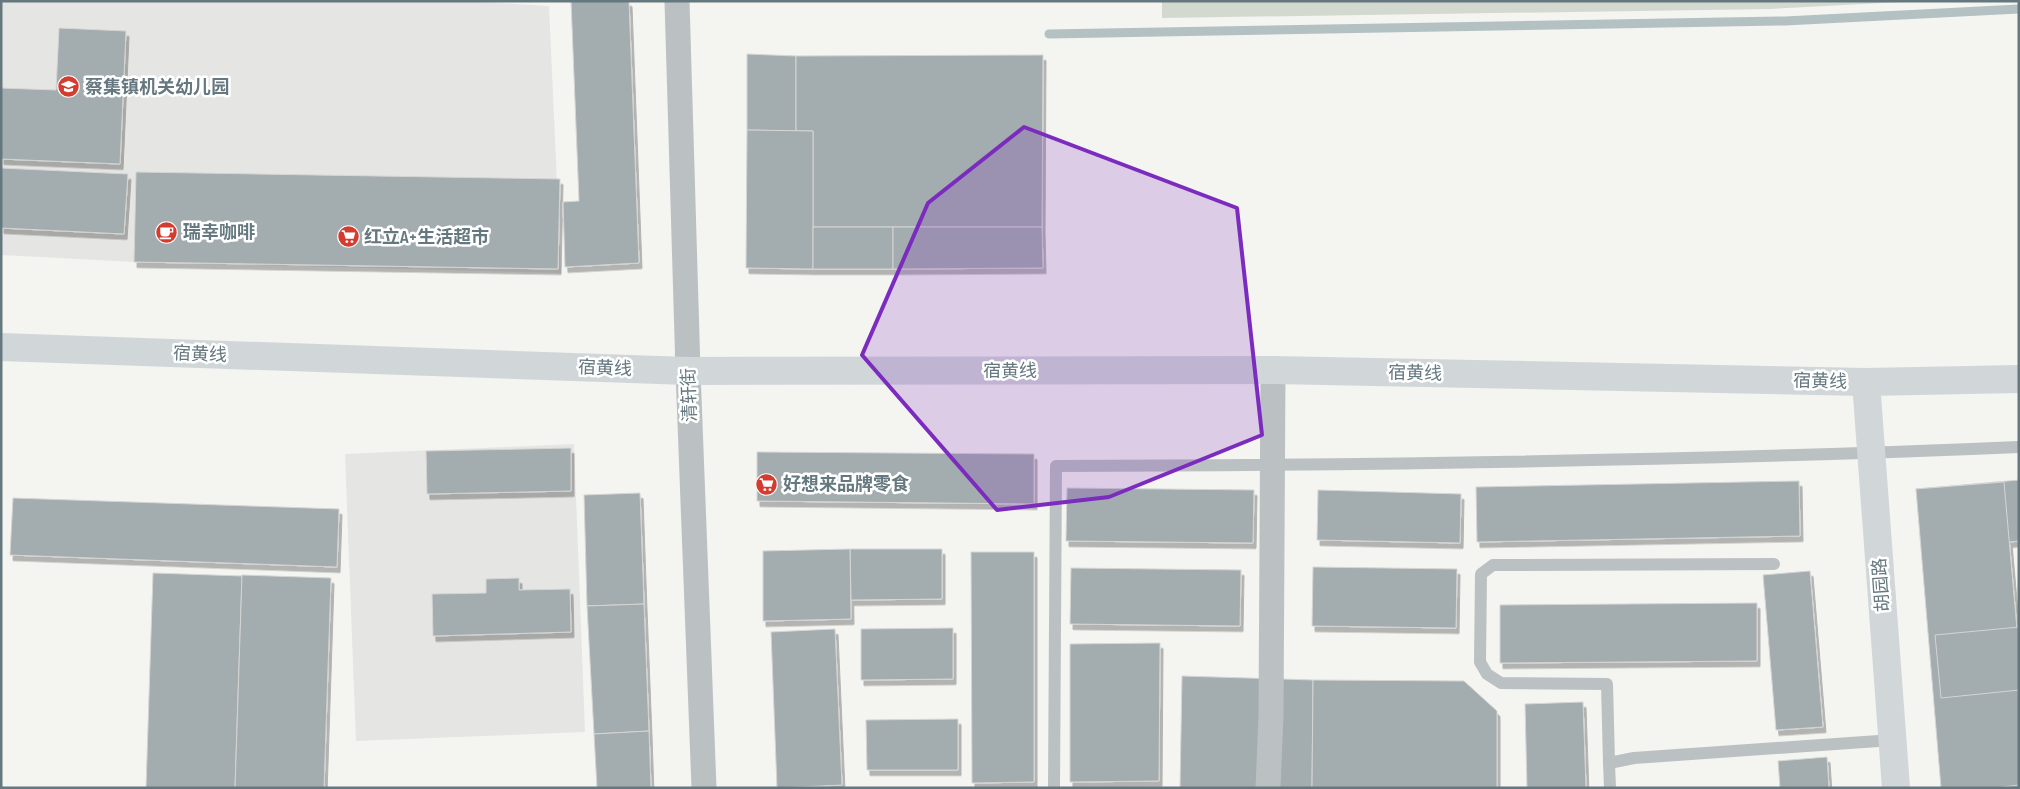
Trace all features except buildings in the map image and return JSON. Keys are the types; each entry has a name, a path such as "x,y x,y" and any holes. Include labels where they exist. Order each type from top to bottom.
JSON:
{"main road":[{"name":"宿黄线","path":"1,347 688,371 1273,370 1866,382 2019,379"},
{"name":"胡园路","path":"1866,382 1896,788"}],"street":[{"name":"清轩街","path":"677,1 688,371 704,788"},
{"path":"1268,788 1271,715 1273,370"}],"lane":[{"path":"1054,788 1056,466 1272,466 1871,454 2019,447"},
{"path":"1610,788 1606,684 1501,683 1487,674 1480,662 1481,574 1492,565 1774,564"},
{"path":"1609,763 1634,758 1893,740"}],"highlighted area":[{"path":"1024,127 1237,208 1262,435 1109,497 997,510 862,355 928,203"}],"shaded area":[{"path":"1,1 463,1 549,6 561,273 135,262 1,255"},
{"path":"1162,1 1920,1 1771,9 1162,18"},
{"path":"574,444 585,732 356,741 345,454"}],"waterway":[{"path":"1049,34 1785,21 2019,9"}],"place":[{"name":"蔡集镇机关幼儿园","path":"69,87"},
{"name":"瑞幸咖啡","path":"167,232"},
{"name":"红立A+生活超市","path":"348,237"},
{"name":"好想来品牌零食","path":"767,484"}]}
